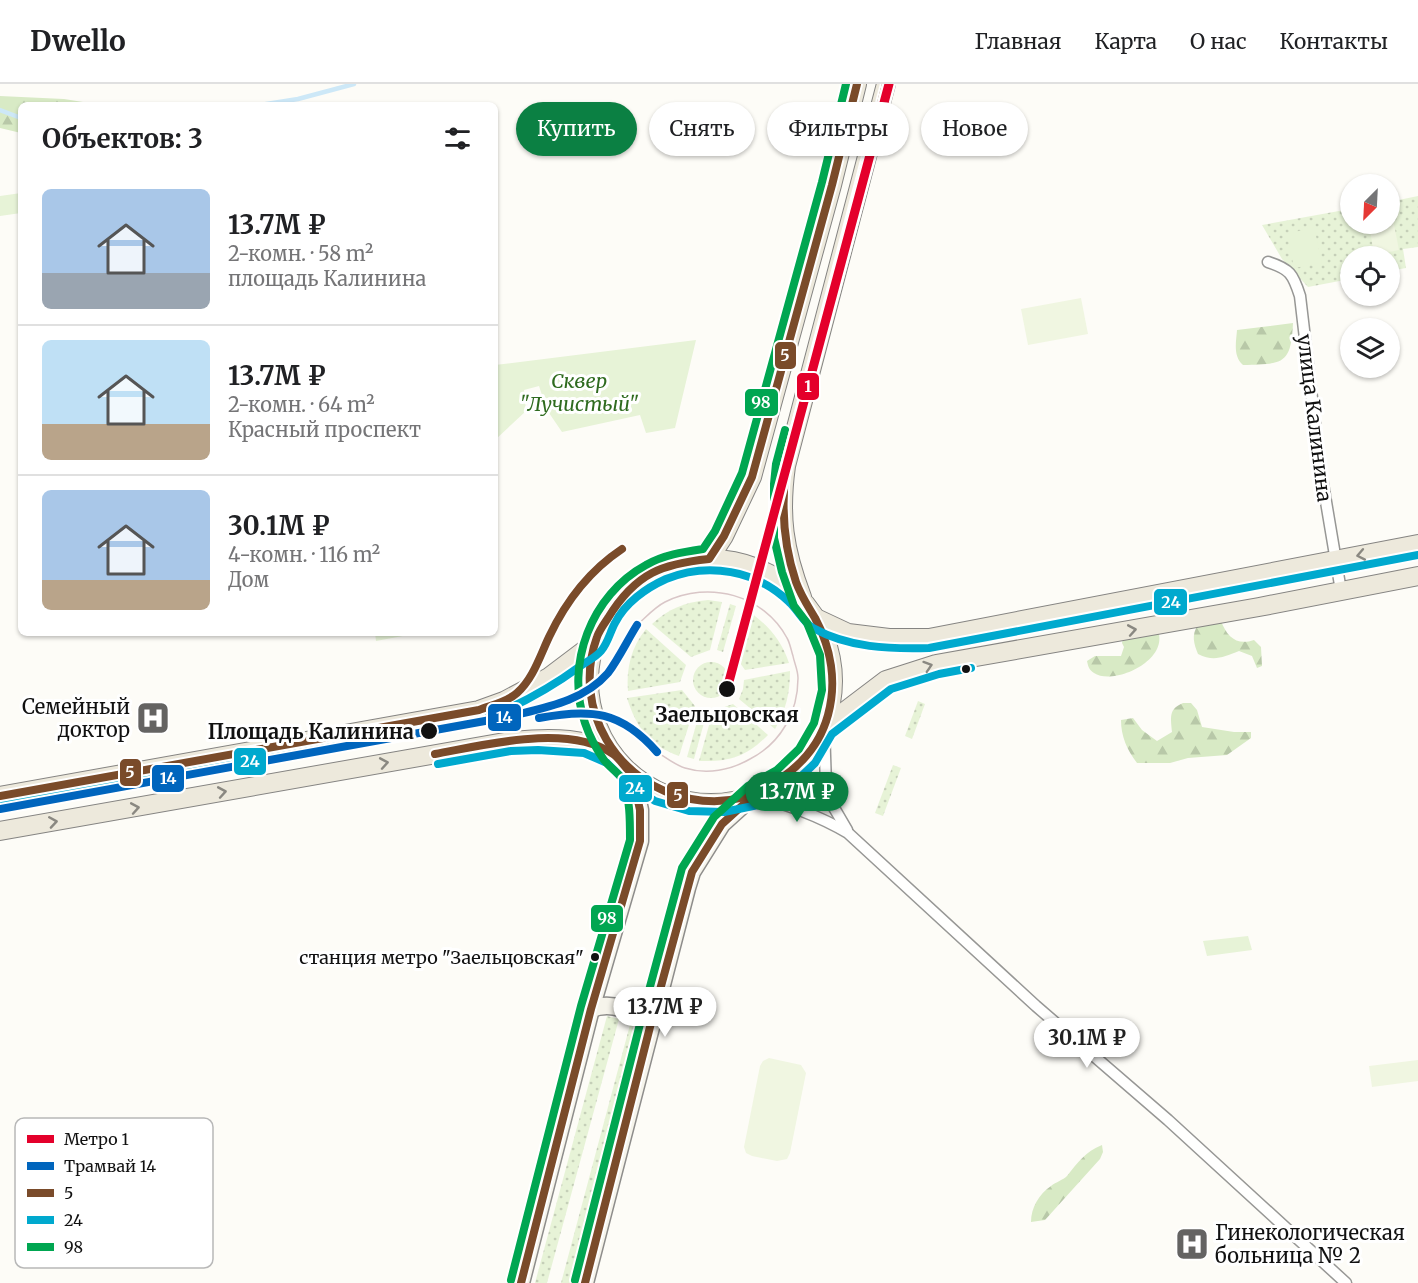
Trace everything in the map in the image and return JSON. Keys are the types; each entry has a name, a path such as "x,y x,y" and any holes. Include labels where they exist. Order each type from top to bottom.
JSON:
{"main road":[{"path":"709,559 724,536 752,477 832,185 857,84"},
{"path":"804,602 792,570 784,537 783,508 786,466 886,84"},
{"path":"816,618 848,633 888,638 929,638 1418,544"},
{"path":"585,1283 692,872 722,824 754,795 783,779 807,756 824,727 832,690 830,653 816,618 804,602 784,583 761,570 736,561 709,559 679,563 651,574 626,592 607,615 594,643 588,681 595,720 613,754 632,774 659,791 690,801 723,802 754,795"},
{"path":"824,727 886,680 936,664 1418,576"},
{"path":"0,796 479,710 549,677 594,643"},
{"path":"0,831 510,741 566,740 587,743 613,754"},
{"path":"521,1283 591,1009 640,842 640,810 632,774"},
{"path":"591,1009 601,1005 624,1008 651,1023"}],"street":[{"name":"улица Калинина","path":"1268,262 1282,266 1294,277 1300,296 1320,466 1341,591"},
{"path":"824,727 826,785 833,806 848,833"},
{"path":"754,795 806,811 848,833 1036,1006 1168,1120 1346,1283"}],"green space":[{"path":"0,96 83,102 18,102 18,132 0,128"},
{"path":"18,193 18,213 0,216 0,196"},
{"path":"1418,196 1418,247 1403,249 1406,268 1400,269 1400,246 1340,246 1340,281 1308,287 1282,259 1262,225 1340,211 1340,234 1400,234 1400,200"},
{"path":"1314,227 1322,263 1294,268 1287,234"},
{"path":"1371,234 1396,234 1398,246 1373,246"},
{"path":"1081,298 1088,334 1028,345 1021,309"},
{"path":"1293,323 1290,347 1282,359 1267,364 1243,365 1236,349 1237,330"},
{"name":"Сквер \"Лучистый\"","path":"696,340 675,428 646,433 640,415 562,432 547,410 539,386 524,390 526,411 498,437 498,365"},
{"path":"708,600 722,602 710,650 691,657 652,624 677,607"},
{"path":"730,604 736,606 723,652 717,650"},
{"path":"743,608 771,631 782,646 789,663 745,670 731,654"},
{"path":"1221,621 1226,632 1233,639 1243,642 1254,640 1261,647 1262,666 1257,668 1252,656 1239,651 1214,658 1198,654 1194,636 1198,625"},
{"path":"646,629 686,665 680,682 628,691 631,659"},
{"path":"1158,631 1159,642 1155,652 1148,661 1137,668 1114,676 1103,676 1094,673 1089,668 1087,661 1095,656 1121,656 1124,647 1123,637"},
{"path":"375,636 403,636 376,641"},
{"path":"711,662 724,667 729,680 724,693 711,698 698,693 693,680 698,667"},
{"path":"790,671 787,701 775,729 739,699 744,680"},
{"path":"682,690 695,706 679,756 652,741 635,719 627,698"},
{"path":"918,701 925,704 912,739 905,736"},
{"path":"1183,703 1191,703 1197,710 1202,727 1251,732 1251,738 1227,755 1188,758 1170,763 1137,763 1125,743 1121,720 1133,718 1142,730 1157,741 1172,732 1173,711"},
{"path":"733,704 768,735 737,757 699,761 713,711"},
{"path":"700,711 707,712 694,759 687,757"},
{"path":"893,765 901,768 883,816 875,813"},
{"path":"1248,936 1252,950 1207,956 1203,941"},
{"path":"607,1016 619,1019 547,1283 535,1283"},
{"path":"631,1021 643,1024 573,1283 561,1283"},
{"path":"769,1058 801,1065 806,1073 790,1153 787,1159 777,1161 752,1156 746,1153 744,1147 760,1066"},
{"path":"1418,1060 1418,1081 1372,1087 1369,1066"},
{"path":"1102,1145 1103,1152 1100,1159 1045,1220 1031,1222 1034,1207 1043,1193 1064,1179 1086,1154"}],"waterway":[{"path":"279,102 354,84"},
{"path":"0,110 18,117"}],"tram line":[{"path":"637,625 661,604 682,595 717,592 734,596 750,602 777,623 789,642 798,678 795,703 786,725 771,744 750,759 727,769 702,771 681,767 657,752"},
{"name":"14","path":"0,809 507,717 548,707 587,691 598,683 608,673 637,625"},
{"name":"14","path":"539,718 574,713 604,716 631,728 657,752"}],"metro line":[{"name":"1","path":"727,689 889,84"}],"transit line":[{"name":"98","path":"511,1280 581,1006 630,840 630,817 623,780 601,756 585,723 580,701 578,678 587,633 610,594 627,578 659,559 703,549 715,531 742,473 822,182 846,84"},
{"name":"5","path":"857,84 832,185 752,477 724,536 709,559 665,567 645,577 627,592 597,637 591,664 590,691 596,716 606,740 622,761 641,778 665,791 691,799 710,801 738,799 776,782 796,767 812,748 819,738 828,715 832,690 829,653 821,629 800,592 788,553 784,525 784,481 886,84"},
{"name":"98","path":"575,1280 682,868 714,817 748,786 777,770 799,749 814,723 822,690 820,655 807,623 794,606 782,572 774,538 776,464 785,430"},
{"name":"5","path":"0,796 479,710 499,703 513,696 523,687 536,667 549,637 571,599 599,567 622,549"},
{"name":"24","path":"2,806 483,720 556,683 593,658 603,648 619,616 644,592 666,579 698,571 731,572 762,583 776,591 792,605 806,623 841,640 870,646 929,648 1418,555"},
{"name":"24","path":"438,764 511,751 584,753 607,763 626,782 655,801 689,811 724,812 758,805 790,787 815,763 832,734 891,689 939,674 971,668"},
{"name":"5","path":"435,754 526,739 573,740 594,745 613,754 629,771"},
{"name":"5","path":"521,1283 591,1009 640,841 640,810 632,774"},
{"name":"5","path":"585,1283 692,872 722,824 754,795 768,787"}],"place":[{"name":"Заельцовская","path":"727,689"},
{"name":"Семейный доктор","path":"153,718"},
{"name":"Площадь Калинина","path":"429,731"},
{"name":"станция метро \"Заельцовская\"","path":"595,957"},
{"name":"Гинекологическая больница № 2","path":"1192,1244"}]}
